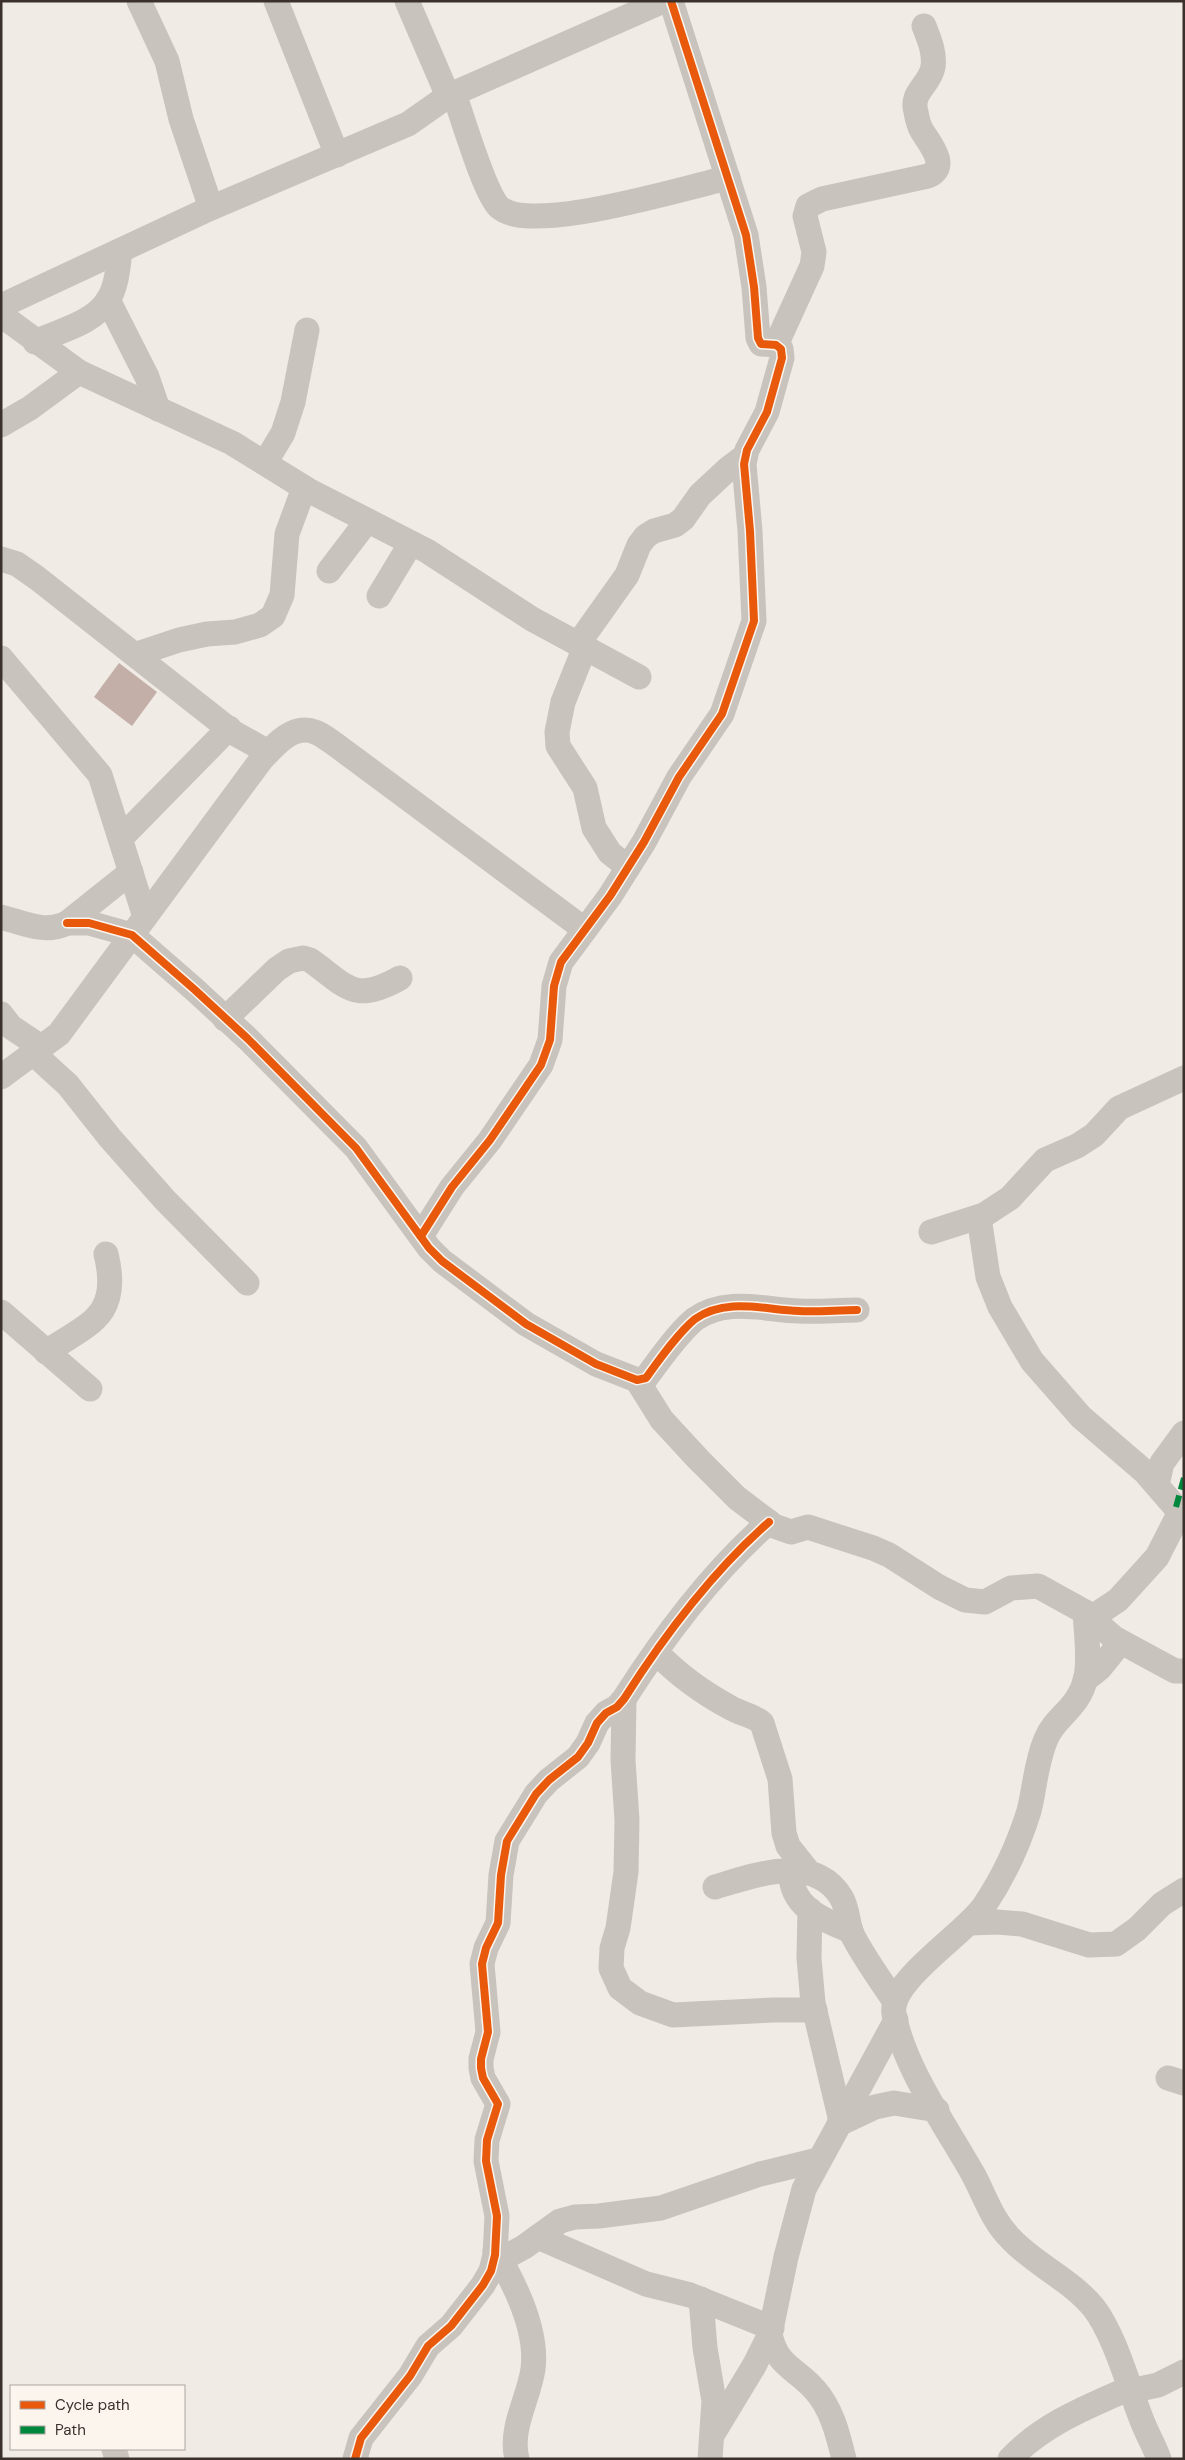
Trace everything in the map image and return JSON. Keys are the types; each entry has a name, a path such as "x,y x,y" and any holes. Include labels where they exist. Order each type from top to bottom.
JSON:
{"street":[{"path":"139,1 167,61 181,119 211,208"},
{"path":"276,1 338,155"},
{"path":"407,1 451,95 485,183 498,207 513,216 541,217 571,214 728,178"},
{"path":"1,306 211,208 408,124 451,95 663,1"},
{"path":"420,1236 452,1187 490,1140 541,1065 550,1040 554,986 561,962 610,896 679,777 722,714 754,621 750,531 744,464 767,412 782,358 781,349 776,345 761,344 758,338 746,235 671,1"},
{"path":"776,345 805,285 812,266 814,252 804,216 808,206 822,199 935,173 938,156 921,130 914,102 933,68 933,49 924,26"},
{"path":"35,342 94,316 108,300 116,278 120,251"},
{"path":"108,300 147,377 158,409"},
{"path":"1,315 35,342 79,372 232,443 304,488 410,543 532,619 640,677"},
{"path":"265,463 283,433 293,402 307,330"},
{"path":"1,425 30,408 79,372"},
{"path":"628,867 610,852 594,828 585,788 558,746 557,732 562,702 581,646 627,575 639,545 646,536 654,531 675,525 683,519 700,495 729,468 746,456"},
{"path":"137,654 188,638 207,634 234,632 260,626 273,616 282,595 287,534 304,488"},
{"path":"329,570 367,521"},
{"path":"379,596 410,543"},
{"path":"1,558 17,564 37,578 77,611 137,654 229,728 268,752"},
{"path":"1,658 100,775 131,872 138,926 225,1019 356,1148 429,1248 457,1274 526,1324 596,1364 637,1380 646,1378 662,1356 695,1320 715,1310 748,1305 799,1311 857,1310"},
{"path":"121,838 229,728"},
{"path":"1,1077 58,1034 268,752 288,735 305,730 315,732 336,745 584,929"},
{"path":"1,917 40,928 58,928 67,923 131,872"},
{"path":"67,923 138,926"},
{"path":"225,1019 289,961 302,958 310,960 352,991 368,992 382,988 400,978"},
{"path":"1,1014 68,1085 110,1138 165,1200 247,1283"},
{"path":"931,1232 979,1217 1010,1198 1045,1160 1086,1140 1119,1108 1184,1078"},
{"path":"979,1217 988,1277 1000,1308 1032,1361 1081,1417 1144,1472 1182,1514 1157,1557 1135,1584 1118,1600 1088,1615"},
{"path":"46,1352 86,1327 100,1315 108,1301 109,1269 106,1254"},
{"path":"1,1312 90,1389"},
{"path":"637,1380 662,1420 738,1498 768,1522 791,1532 808,1527 873,1548 889,1555 939,1587 965,1600 985,1602 1011,1588 1038,1586 1088,1615 1117,1640 1175,1671 1184,1671"},
{"path":"1157,1485 1162,1463 1184,1433"},
{"path":"517,2459 516,2436 533,2370 534,2341 498,2255 497,2216 486,2161 487,2140 498,2104 483,2078 480,2059 488,2032 482,1964 486,1948 498,1923 501,1875 507,1840 536,1794 549,1780 578,1757 588,1743 597,1723 624,1700 656,1652 726,1563 768,1522"},
{"path":"1085,1680 1100,1668 1117,1640 1133,1596 1135,1584"},
{"path":"710,2448 771,2331 786,2257 804,2189 840,2122 910,1977 970,1923 985,1905 1010,1859 1028,1814 1040,1756 1047,1735 1074,1705 1085,1680 1088,1615"},
{"path":"656,1652 674,1671 699,1689 738,1712 750,1715 762,1723 780,1779 784,1833 799,1870 792,1889 801,1903 822,1919 851,1931"},
{"path":"624,1700 623,1760 627,1820 626,1872 618,1928 612,1948 612,1968 620,1988 640,2003 673,2016 774,2010 815,2010"},
{"path":"715,1886 744,1878 799,1870 825,1880 842,1898 851,1931 895,2011 899,2034 914,2073 973,2174 996,2221 1011,2239 1068,2282 1095,2310 1116,2351 1159,2459"},
{"path":"970,1923 997,1922 1022,1924 1089,1945 1116,1944 1137,1929 1162,1904 1184,1890"},
{"path":"810,1910 809,1958 815,2010 840,2122"},
{"path":"840,2122 875,2107 894,2103 937,2110"},
{"path":"355,2459 361,2438 410,2376 428,2346 451,2326 483,2285 498,2255 538,2237 551,2226 567,2219 661,2208 760,2174 818,2160"},
{"path":"538,2237 646,2284 701,2299 771,2331"},
{"path":"701,2299 714,2401 710,2448"},
{"path":"771,2331 772,2346 784,2365 815,2390 828,2408 844,2459"},
{"path":"1010,2459 1024,2444 1046,2429 1130,2389 1158,2385 1184,2372"}],"building":[{"path":"119,663 157,692 132,726 94,697"}],"marked path":[{"path":"1176,1507 1184,1478"}],"cycle path":[{"path":"421,1236 452,1187 490,1140 541,1065 550,1040 554,986 561,962 610,896 644,842 679,777 722,714 754,621 750,531 744,464 747,450 767,412 782,358 781,349 776,345 761,344 758,338 754,287 746,235 671,1"},
{"path":"67,923 89,923 132,935 248,1039 356,1148 429,1248 442,1261 526,1324 596,1364 637,1380 646,1378 669,1347 695,1319 707,1312 720,1308 746,1306 806,1311 857,1310"},
{"path":"355,2459 361,2438 410,2376 428,2346 451,2326 483,2285 491,2271 495,2255 497,2216 486,2161 487,2140 498,2104 483,2078 481,2068 481,2059 488,2032 482,1964 486,1948 498,1923 501,1875 507,1841 536,1794 549,1780 578,1757 588,1743 597,1723 624,1699 672,1628 690,1606 728,1562 769,1522"}]}
